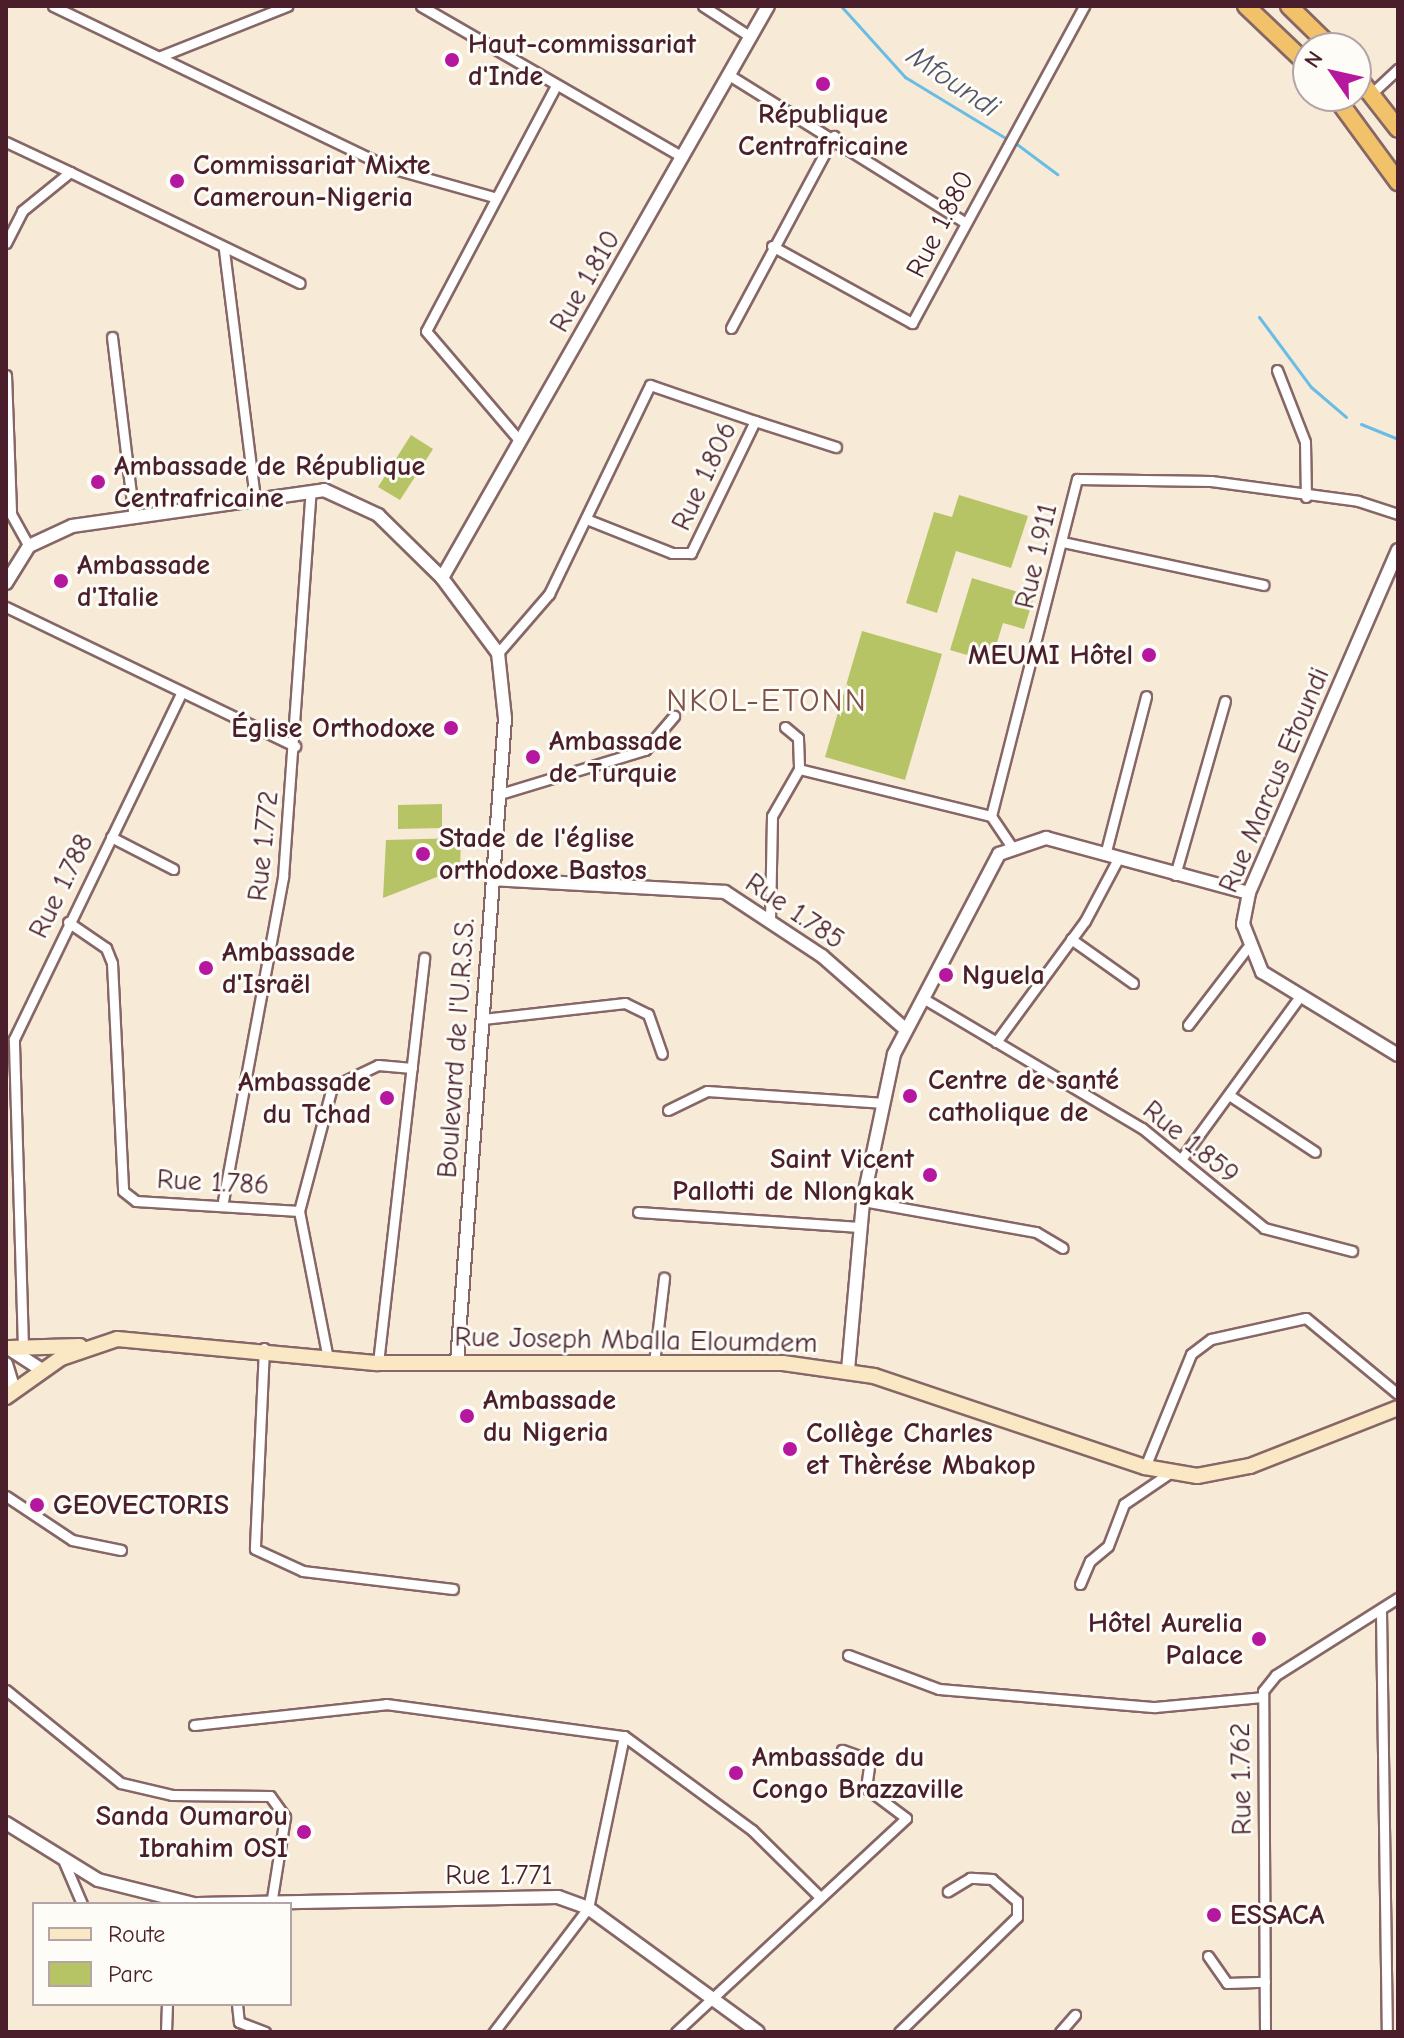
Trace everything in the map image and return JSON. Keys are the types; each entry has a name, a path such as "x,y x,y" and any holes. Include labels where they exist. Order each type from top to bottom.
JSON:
{"highway":[{"path":"1246,6 1292,50"},
{"path":"1289,6 1316,32"},
{"path":"1372,95 1398,129"},
{"path":"1347,112 1398,182"}],"main road":[{"name":"Rue Joseph Mballa Eloumdem","path":"10,1394 42,1370 84,1346 155,1339 264,1348 328,1359 378,1363 654,1363 848,1370 1145,1467 1217,1475 1250,1466 1398,1408"},
{"path":"13,1347 84,1346"}],"street":[{"path":"54,6 387,167 494,197"},
{"path":"161,56 287,6"},
{"path":"421,6 683,157"},
{"path":"703,6 751,37"},
{"name":"Rue 1.810","path":"442,578 768,6"},
{"name":"Rue 1.880","path":"772,246 909,324 963,234 963,221 1042,94 1084,6"},
{"path":"1372,93 1398,69"},
{"path":"729,75 834,136 963,221"},
{"path":"519,440 426,331 494,197 556,85"},
{"path":"731,328 772,246 834,136"},
{"path":"6,142 224,250 300,283"},
{"path":"6,243 22,211 70,172"},
{"path":"224,250 255,499"},
{"path":"112,337 134,518"},
{"path":"1277,370 1305,442 1306,497"},
{"path":"6,375 9,513 29,546"},
{"name":"Rue 1.806","path":"498,653 549,594 650,385 755,421 691,553 672,553 586,519"},
{"path":"755,421 836,447"},
{"name":"Rue 1.911","path":"991,816 1019,686 1063,542 1077,479 1211,481 1306,497 1358,501 1398,514"},
{"path":"6,583 29,546 72,526 311,491 339,493 378,515 442,578 498,653"},
{"name":"Rue 1.772","path":"223,1201 275,941 295,746 311,491"},
{"path":"1063,542 1263,585"},
{"name":"Rue Marcus Etoundi","path":"1247,948 1249,893 1398,550"},
{"path":"6,607 181,694 295,746"},
{"name":"Boulevard de l'U.R.S.S.","path":"457,1363 505,718 498,653"},
{"name":"Rue 1.788","path":"13,1347 14,1039 181,694"},
{"path":"996,1042 1071,939 1112,857 1146,696"},
{"path":"1175,875 1225,701"},
{"path":"500,794 645,750 674,716"},
{"path":"770,920 772,816 799,769 798,738 785,727"},
{"path":"799,769 991,816 1010,844"},
{"path":"111,837 173,869"},
{"path":"848,1370 859,1227 881,1103 905,1029 926,1000 989,870 1010,844 1046,838 1249,893"},
{"name":"Rue 1.785","path":"492,879 725,892 770,920 905,1029"},
{"name":"Rue 1.786","path":"68,922 106,948 112,963 123,1191 136,1201 223,1201 299,1211 328,1359"},
{"path":"1071,939 1133,983"},
{"path":"1188,1025 1247,948 1262,972 1298,999 1398,1055"},
{"path":"378,1363 424,958"},
{"path":"1182,1158 1298,999"},
{"name":"Rue 1.859","path":"926,1000 1182,1158 1264,1228 1352,1251"},
{"path":"483,1019 625,1003 648,1014 662,1054"},
{"path":"299,1211 332,1087 378,1065 412,1068"},
{"path":"668,1110 707,1091 881,1103"},
{"path":"1229,1095 1315,1152"},
{"path":"863,1201 1036,1232 1063,1248"},
{"path":"638,1212 859,1227"},
{"path":"654,1363 664,1278"},
{"path":"1145,1467 1191,1354 1211,1339 1306,1318 1398,1394"},
{"path":"13,1347 42,1370"},
{"path":"264,1348 255,1549 303,1571 453,1589"},
{"path":"6,1364 10,1394"},
{"path":"1080,1584 1090,1561 1108,1546 1124,1504 1171,1472"},
{"path":"6,1496 72,1540 121,1550"},
{"name":"Rue 1.762","path":"1265,2032 1262,1697 1270,1679 1398,1598"},
{"path":"1381,1611 1387,2032"},
{"path":"848,1655 955,1690 1155,1707 1262,1697"},
{"path":"6,1690 121,1783 172,1795 270,1796 285,1817 271,1902"},
{"path":"194,1725 325,1705 386,1704 624,1736 752,1830 820,1897"},
{"path":"494,2032 588,1908 624,1736"},
{"path":"676,2032 710,1996 906,1818 866,1788 870,1760 842,1750"},
{"name":"Rue 1.771","path":"6,1823 64,1862 127,1892 184,1902"},
{"path":"64,1862 81,1902"},
{"path":"899,2032 1017,1917 1017,1901 992,1879 970,1878 948,1891"},
{"name":"Rue 1.771","path":"292,1903 558,1897 588,1908 758,2032"},
{"path":"1208,1956 1227,1983 1265,1982"},
{"path":"166,2032 167,2006"},
{"path":"237,2006 239,2022 265,2032"},
{"path":"1060,2032 1075,2015"}],"green space":[{"path":"411,435 433,449 400,500 378,487"},
{"path":"959,495 1028,516 1011,568 956,551 937,613 906,603 934,512 952,517"},
{"path":"972,578 1034,597 1024,629 1003,623 991,662 950,650"},
{"path":"862,631 942,654 905,780 825,757"},
{"path":"442,804 442,828 398,829 398,805"},
{"name":"Stade de l'église orthodoxe Bastos","path":"461,838 460,868 383,898 386,840"}],"waterway":[{"name":"Mfoundi","path":"841,6 905,77 1007,139"},
{"path":"1014,142 1057,174"},
{"name":"Mfoundi","path":"1259,317 1311,387 1346,417"},
{"name":"Mfoundi","path":"1361,424 1398,439"}],"place":[{"name":"Haut-commissariat d'Inde","path":"452,60"},
{"name":"République Centrafricaine","path":"823,84"},
{"name":"Commissariat Mixte Cameroun-Nigeria","path":"177,181"},
{"name":"Ambassade de République Centrafricaine","path":"98,482"},
{"name":"Ambassade d'Italie","path":"61,581"},
{"name":"MEUMI Hôtel","path":"1149,655"},
{"name":"Église Orthodoxe","path":"451,728"},
{"name":"Ambassade de Turquie","path":"533,757"},
{"name":"Stade de l'église orthodoxe Bastos","path":"423,854"},
{"name":"Ambassade d'Israël","path":"206,968"},
{"name":"Nguela","path":"946,975"},
{"name":"Centre de santé catholique de","path":"910,1096"},
{"name":"Ambassade du Tchad","path":"387,1098"},
{"name":"Saint Vicent Pallotti de Nlongkak","path":"930,1175"},
{"name":"Ambassade du Nigeria","path":"467,1416"},
{"name":"Collège Charles et Thèrése Mbakop","path":"790,1449"},
{"name":"GEOVECTORIS","path":"37,1505"},
{"name":"Hôtel Aurelia Palace","path":"1259,1639"},
{"name":"Ambassade du Congo Brazzaville","path":"736,1773"},
{"name":"Sanda Oumarou Ibrahim OSI","path":"304,1832"},
{"name":"ESSACA","path":"1214,1915"}],"district":[{"name":"NKOL-ETONN","path":"767,701"}]}
